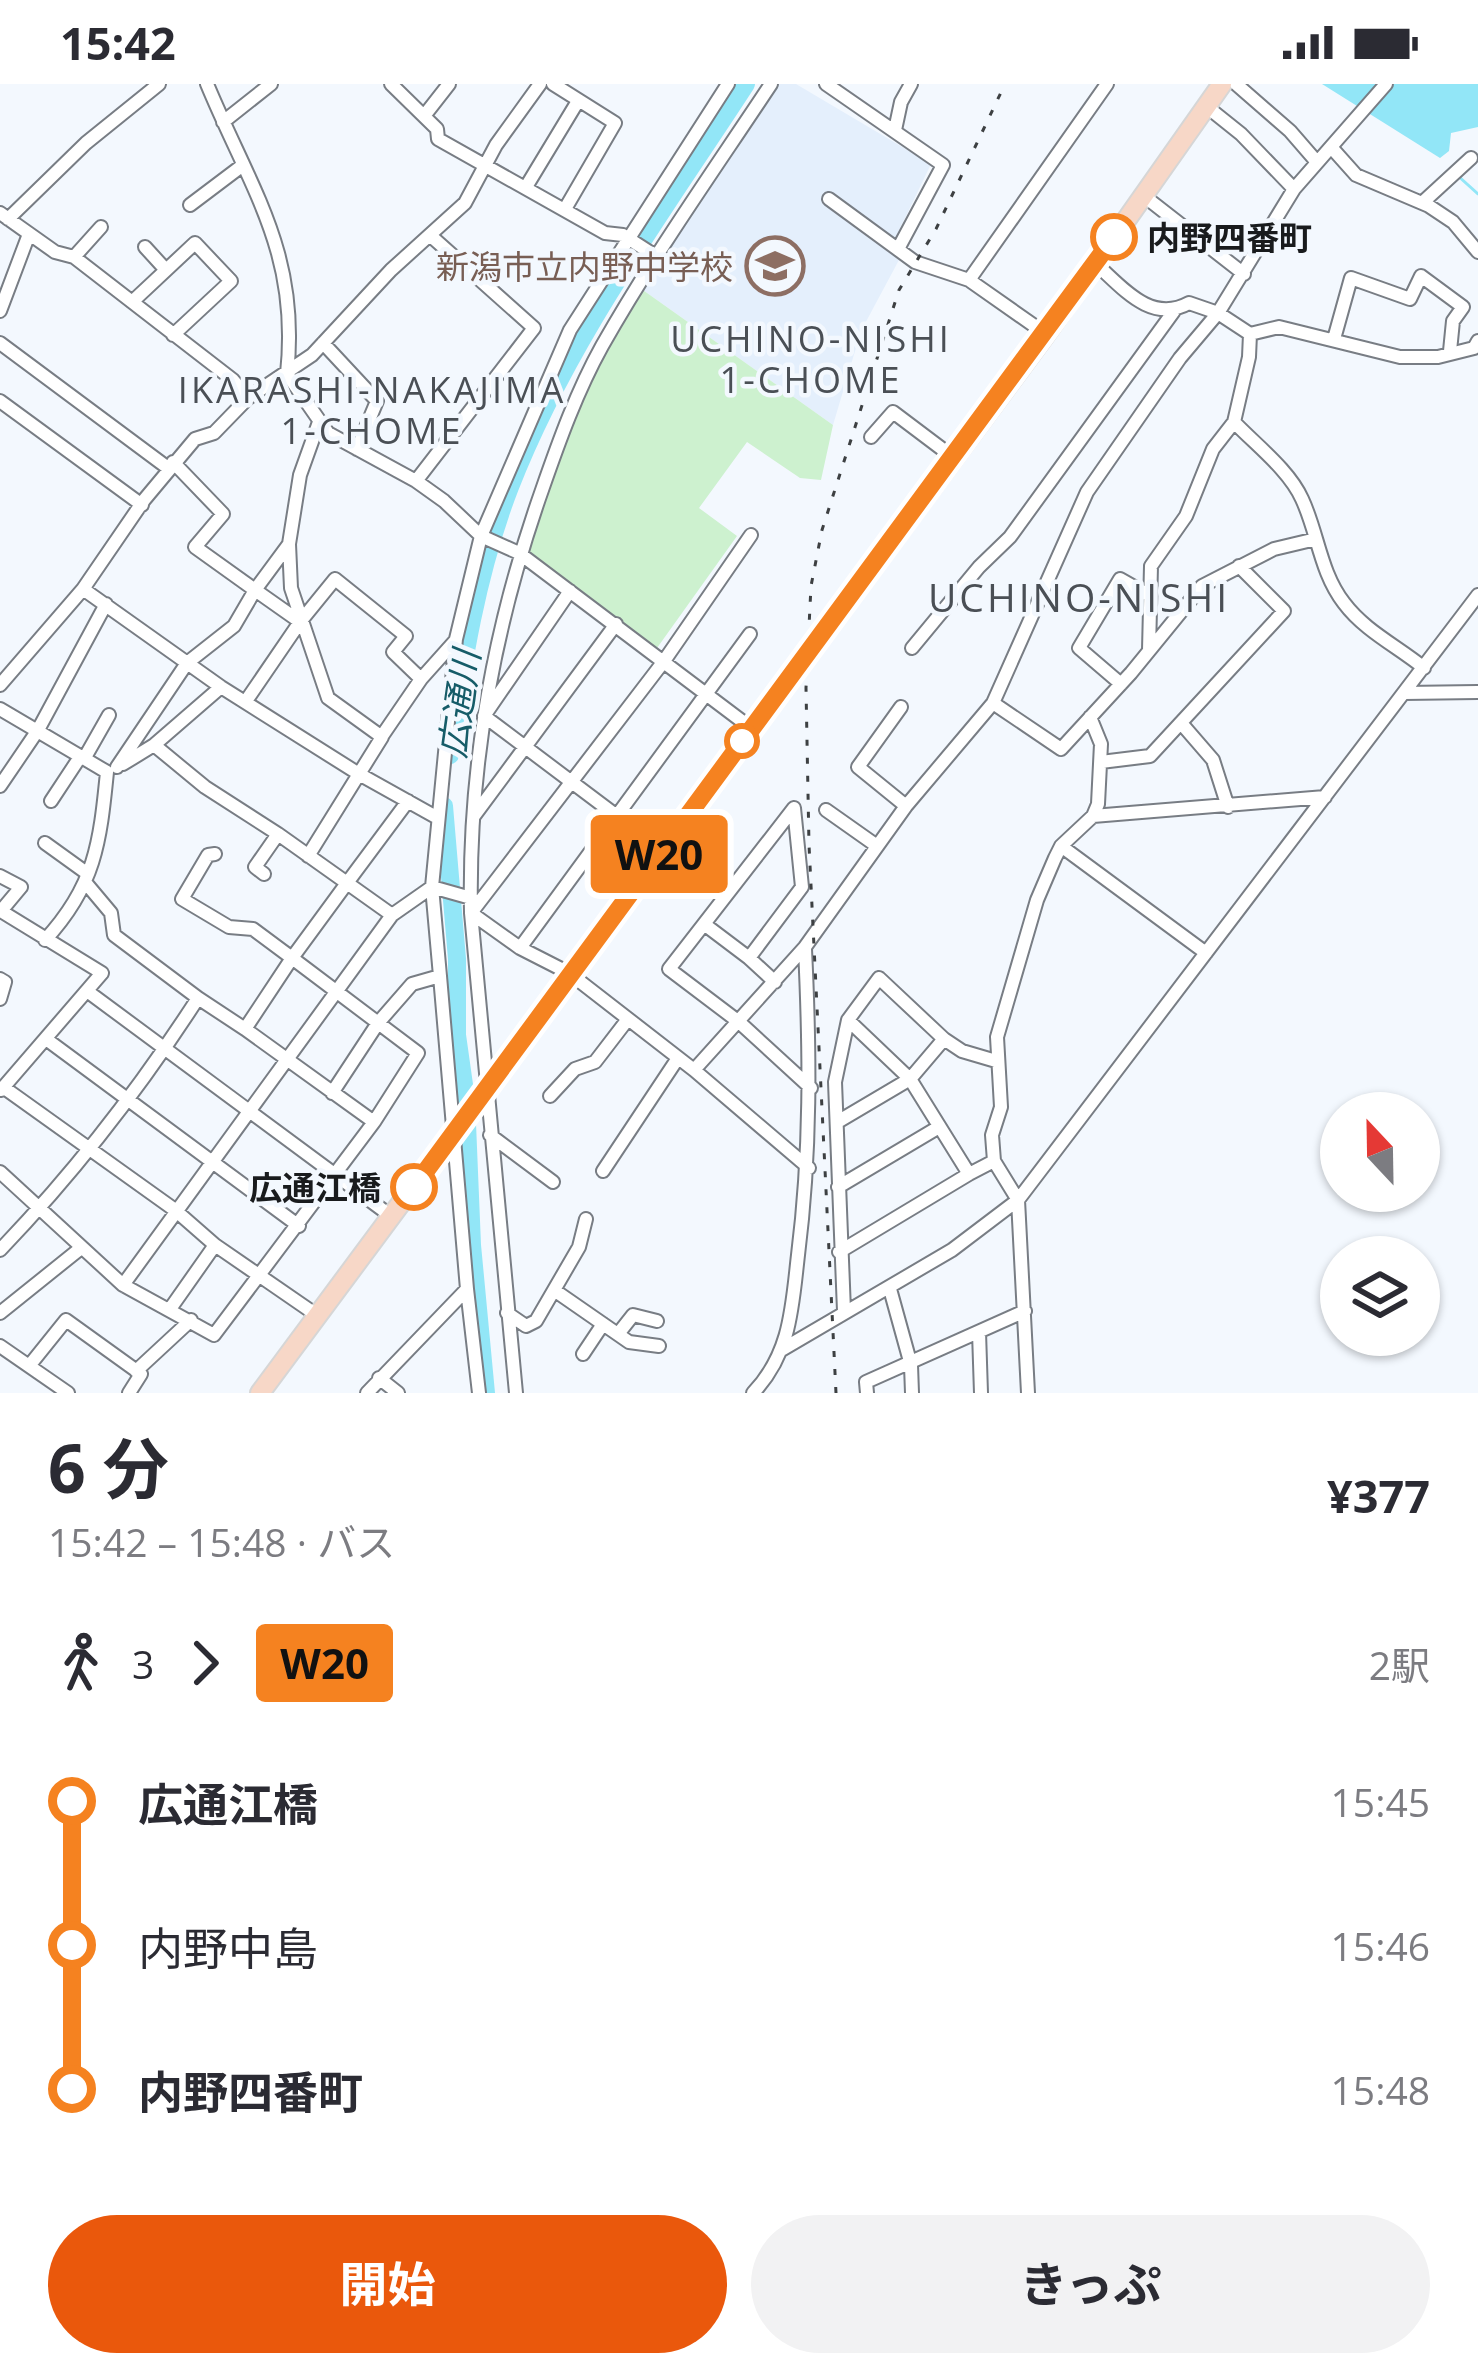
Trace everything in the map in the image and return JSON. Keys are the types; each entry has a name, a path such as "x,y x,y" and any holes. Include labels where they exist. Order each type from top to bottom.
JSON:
{"main road":[{"path":"260,1393 1046,334 1222,84"}],"street":[{"path":"159,84 4,216 55,252 74,256 233,380 248,398"},
{"path":"207,84 263,206 286,275 287,374 328,434 444,500 484,538 518,553 570,590 751,728"},
{"path":"223,122 271,84"},
{"path":"391,84 437,129 438,139 605,233 628,239 654,255"},
{"path":"424,116 449,84"},
{"path":"0,685 82,589 195,439 214,433 248,398 287,374 323,343 391,270 464,203 496,145 541,84"},
{"path":"553,84 615,123 565,209"},
{"path":"478,1393 432,887 456,639 484,538 570,330 728,84"},
{"path":"516,1393 483,1094 471,902 473,817 491,666 518,553 559,441 600,349 772,84"},
{"path":"826,84 943,166 898,249"},
{"path":"895,130 911,84"},
{"path":"969,280 1107,84"},
{"path":"1236,84 1316,160"},
{"path":"694,1070 805,947 906,806 993,703 1087,492 1180,358 1218,314 1294,189 1386,84"},
{"path":"526,187 578,101"},
{"path":"1206,106 1241,134 1294,189"},
{"path":"1331,147 1356,175 1453,222 1478,253"},
{"path":"1422,203 1471,158"},
{"path":"190,205 244,165"},
{"path":"1144,196 1244,274"},
{"path":"829,199 915,262 969,280 1046,334"},
{"path":"74,256 101,227"},
{"path":"0,310 29,234"},
{"path":"416,482 534,328 432,237"},
{"path":"132,302 195,243 230,280 172,335"},
{"path":"145,248 166,270"},
{"path":"1096,264 1153,310 1174,311"},
{"path":"1334,339 1351,278 1410,299 1421,276 1463,307 1454,321 1450,351"},
{"path":"912,648 1010,537 1174,311 1189,303 1250,334 1279,327 1400,357 1438,357 1474,347 1478,341"},
{"path":"1149,652 1151,566 1186,516 1213,449 1234,422 1250,357 1250,334"},
{"path":"0,343 171,465 223,514 196,548 300,622"},
{"path":"323,343 377,401 357,449"},
{"path":"0,401 142,505"},
{"path":"871,437 893,412 954,458"},
{"path":"320,422 300,475 287,568 300,622 328,698 382,736"},
{"path":"1234,422 1303,499 1320,559 1342,601 1364,624 1424,668"},
{"path":"471,902 572,782 751,535"},
{"path":"993,703 1061,749 1202,586 1274,549 1316,539"},
{"path":"45,940 73,910 87,878 102,830 112,770 187,663 234,626 289,544"},
{"path":"1101,762 1150,756 1284,611 1239,566"},
{"path":"1121,684 1079,648 1120,579 1150,596"},
{"path":"246,701 335,580 406,636 392,652 422,679"},
{"path":"82,589 221,687 436,817"},
{"path":"484,716 570,590"},
{"path":"783,1349 952,1250 1018,1200 1478,595"},
{"path":"0,786 38,730 106,604"},
{"path":"473,817 616,624"},
{"path":"520,948 749,634"},
{"path":"308,856 382,736 456,639"},
{"path":"112,770 154,745 221,687"},
{"path":"1404,693 1478,692"},
{"path":"901,707 858,767 906,806"},
{"path":"0,709 82,758 112,770"},
{"path":"51,801 109,715"},
{"path":"484,716 662,850"},
{"path":"1028,1393 1018,1200 994,1162 992,1135 1001,1107 998,1037 1037,900 1061,846 1093,816 1099,804 1101,744 1090,717"},
{"path":"1180,723 1214,760 1228,807"},
{"path":"154,745 205,787 392,915"},
{"path":"1093,816 1325,797"},
{"path":"244,1029 408,801"},
{"path":"749,958 802,886 794,808 669,970 739,1022 812,1088"},
{"path":"826,810 877,846"},
{"path":"255,868 278,834"},
{"path":"45,843 87,878 111,913 114,935 374,1122"},
{"path":"1061,846 1206,952"},
{"path":"0,1173 123,1285 214,1335 374,1122 418,1053 253,929 229,927 182,899 208,855 215,854"},
{"path":"0,876 21,887 1,911 102,973 2,1089 318,1316"},
{"path":"432,887 471,902 520,948 569,974 694,1070 809,1168"},
{"path":"123,1285 392,915 432,887"},
{"path":"704,924 775,982"},
{"path":"759,1390 783,1349 797,1296 812,1088 805,947"},
{"path":"332,1093 378,1023 412,984 440,976"},
{"path":"844,1311 835,1082 848,1020 879,978 944,1039 962,1051 996,1060"},
{"path":"0,979 5,982 0,999"},
{"path":"87,991 391,1216"},
{"path":"0,1250 88,1148 198,998"},
{"path":"550,1096 575,1070 595,1062 628,1019"},
{"path":"848,1020 910,1079 969,1174"},
{"path":"839,1121 910,1079 944,1039"},
{"path":"46,1040 299,1226"},
{"path":"603,1172 678,1058"},
{"path":"838,1187 939,1127"},
{"path":"490,1135 553,1182"},
{"path":"839,1252 994,1162"},
{"path":"507,1313 526,1326 536,1321 579,1247 586,1219"},
{"path":"170,1309 215,1245"},
{"path":"0,1312 81,1248"},
{"path":"367,1393 467,1288"},
{"path":"890,1289 910,1363 912,1393"},
{"path":"554,1290 629,1342 659,1346"},
{"path":"867,1393 866,1382 1025,1312"},
{"path":"618,1334 633,1315 657,1322"},
{"path":"29,1366 66,1320 140,1374 129,1393"},
{"path":"136,1371 191,1320"},
{"path":"583,1354 603,1324"},
{"path":"980,1332 981,1393"},
{"path":"0,1346 68,1393"},
{"path":"379,1378 398,1393"}],"shaded area":[{"name":"新潟市立内野中学校","path":"772,84 796,84 931,164 895,239 907,245 861,331 833,425 640,288"}],"green space":[{"path":"640,288 833,425 821,480 800,478 747,442 699,508 737,536 657,648 526,551 583,387"}],"water":[{"path":"1322,84 1478,84 1478,127 1451,133 1449,151 1440,158"}],"waterway":[{"name":"広通川","path":"450,755 480,585 498,519 533,433 587,330 746,84"},
{"path":"1457,175 1478,194"},
{"name":"広通川","path":"444,806 486,1393"}],"railway":[{"path":"836,1393 809,845 806,688 811,586 822,530 899,290 936,229 1005,84"}],"bus line":[{"name":"W20","path":"414,1187 1114,237"}],"place":[{"name":"内野四番町","path":"1114,237"},
{"name":"新潟市立内野中学校","path":"775,266"},
{"name":"広通江橋","path":"414,1187"}],"district":[{"name":"UCHINO-NISHI 1-CHOME","path":"811,358"},
{"name":"IKARASHI-NAKAJIMA 1-CHOME","path":"372,410"},
{"name":"UCHINO-NISHI","path":"1079,596"}]}
